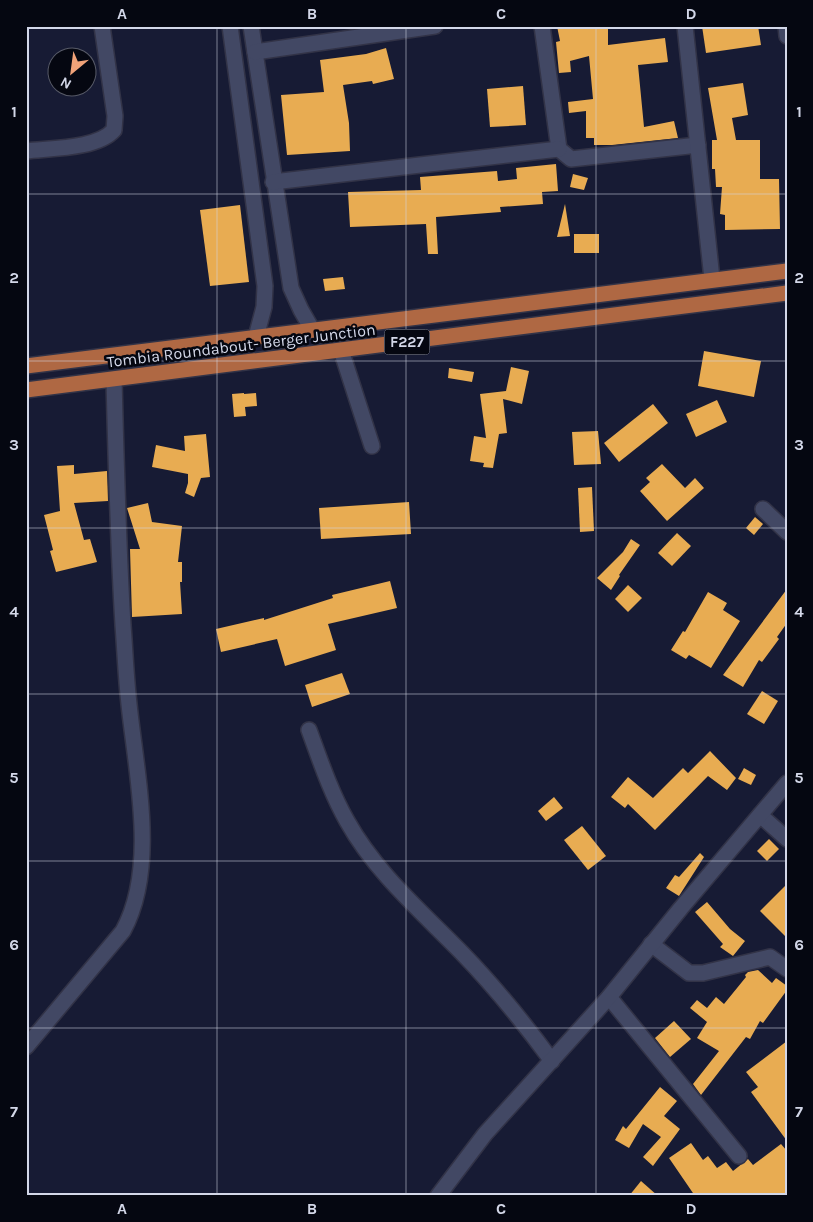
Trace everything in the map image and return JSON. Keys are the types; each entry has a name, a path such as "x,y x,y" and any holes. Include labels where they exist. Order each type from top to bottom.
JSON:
{"main road":[{"name":"Tombia Roundabout- Berger Junction","path":"26,366 787,271"},
{"name":"Tombia Roundabout- Berger Junction","path":"26,390 787,293"}],"street":[{"path":"26,151 94,143 108,137 114,130 115,116 102,26"},
{"path":"230,26 265,286 264,307 256,337"},
{"path":"252,26 273,182 291,288 300,310 314,331"},
{"path":"255,52 435,26"},
{"path":"542,26 559,149 571,159 698,145"},
{"path":"685,26 712,279"},
{"path":"786,26 787,33"},
{"path":"273,182 559,149"},
{"path":"341,350 372,446"},
{"path":"26,1047 123,931 132,913 141,860 142,819 128,703 118,547 114,379"},
{"path":"763,510 787,532"},
{"path":"309,730 346,821 362,844 386,876 517,1014 552,1061"},
{"path":"438,1196 485,1134 609,997 651,944 787,783"},
{"path":"760,815 787,839"},
{"path":"651,944 689,973 703,973 770,957 787,969"},
{"path":"609,997 739,1156"}],"building":[{"path":"557,26 608,26 608,45 665,38 668,62 638,65 644,127 674,121 678,138 594,145 594,138 586,138 586,111 569,113 568,102 593,99 589,56 570,61 571,72 559,73 556,42 560,41"},
{"path":"702,26 758,26 761,45 706,53"},
{"path":"386,48 394,79 373,84 372,81 343,85 349,123 350,151 287,155 281,95 324,92 320,60 366,54"},
{"path":"743,83 748,115 732,118 736,140 760,140 760,179 779,179 780,229 725,230 725,215 720,214 722,187 716,187 715,169 712,169 712,140 717,140 708,88"},
{"path":"523,86 526,125 490,127 487,89"},
{"path":"556,164 558,191 542,192 543,204 500,207 501,212 436,217 438,254 428,254 426,224 350,227 348,192 421,190 420,177 497,171 498,181 517,179 516,168"},
{"path":"573,174 588,178 584,190 570,187"},
{"path":"565,204 570,236 557,237"},
{"path":"240,205 249,282 210,286 200,210"},
{"path":"574,234 599,234 599,253 574,253"},
{"path":"343,277 345,289 325,291 323,279"},
{"path":"704,351 761,361 754,397 698,386"},
{"path":"511,367 529,371 522,404 503,399 507,433 499,434 493,468 483,467 484,463 470,461 474,436 486,438 480,394 506,391"},
{"path":"449,368 474,372 472,382 448,378"},
{"path":"256,393 257,406 245,407 246,416 234,417 232,394"},
{"path":"717,400 727,422 696,437 686,414"},
{"path":"653,404 668,423 619,462 604,443"},
{"path":"598,431 601,464 574,465 572,432"},
{"path":"206,434 210,477 201,478 194,497 185,493 188,474 152,467 156,445 185,451 184,436"},
{"path":"662,464 685,488 695,478 704,488 667,521 640,491 650,482 646,478"},
{"path":"74,465 74,474 107,471 108,501 74,503 84,540 90,539 97,562 56,572 50,551 53,550 44,515 60,511 57,466"},
{"path":"592,487 594,531 580,532 578,488"},
{"path":"409,502 411,534 321,539 319,508"},
{"path":"148,503 152,522 182,526 178,562 182,562 182,582 180,582 182,614 132,617 130,549 140,549 127,508"},
{"path":"755,517 763,524 754,535 746,528"},
{"path":"677,533 691,546 672,566 658,553"},
{"path":"631,539 640,545 611,590 597,578 623,552"},
{"path":"390,581 397,608 328,624 336,650 285,666 277,639 221,652 216,629 264,618 264,620 333,598 332,595"},
{"path":"628,585 642,598 628,612 615,599"},
{"path":"787,589 787,623 777,637 779,639 762,662 759,660 743,687 723,675"},
{"path":"708,592 727,603 723,610 740,621 711,668 689,655 686,659 671,650 683,631 685,632"},
{"path":"342,673 350,694 312,707 305,685"},
{"path":"762,691 778,701 764,724 747,714"},
{"path":"710,751 736,778 727,790 708,776 655,830 628,804 625,808 611,797 628,777 653,798 683,768 688,773"},
{"path":"744,768 756,775 751,785 738,779"},
{"path":"554,797 563,808 546,821 538,811"},
{"path":"582,826 606,856 588,870 564,840"},
{"path":"769,839 779,849 767,861 757,851"},
{"path":"700,853 704,857 679,896 666,888 675,875 679,877"},
{"path":"787,884 787,938 760,911"},
{"path":"707,902 730,929 745,941 733,956 720,947 723,944 695,912"},
{"path":"758,970 772,983 776,978 787,986 787,990 763,1023 760,1021 750,1039 746,1037 701,1095 693,1084 719,1051 697,1038 707,1022 690,1008 697,1000 707,1008 716,997 724,1004 748,972"},
{"path":"674,1021 691,1039 670,1057 655,1038"},
{"path":"787,1041 787,1141 751,1092 758,1087 746,1072"},
{"path":"660,1087 677,1101 664,1116 680,1129 653,1166 643,1157 661,1137 643,1124 629,1148 615,1140 623,1126 626,1129"},
{"path":"691,1143 703,1160 708,1156 717,1168 726,1162 733,1171 748,1159 753,1165 781,1144 787,1151 787,1196 695,1196 669,1158"},
{"path":"641,1181 658,1196 629,1196"}]}
